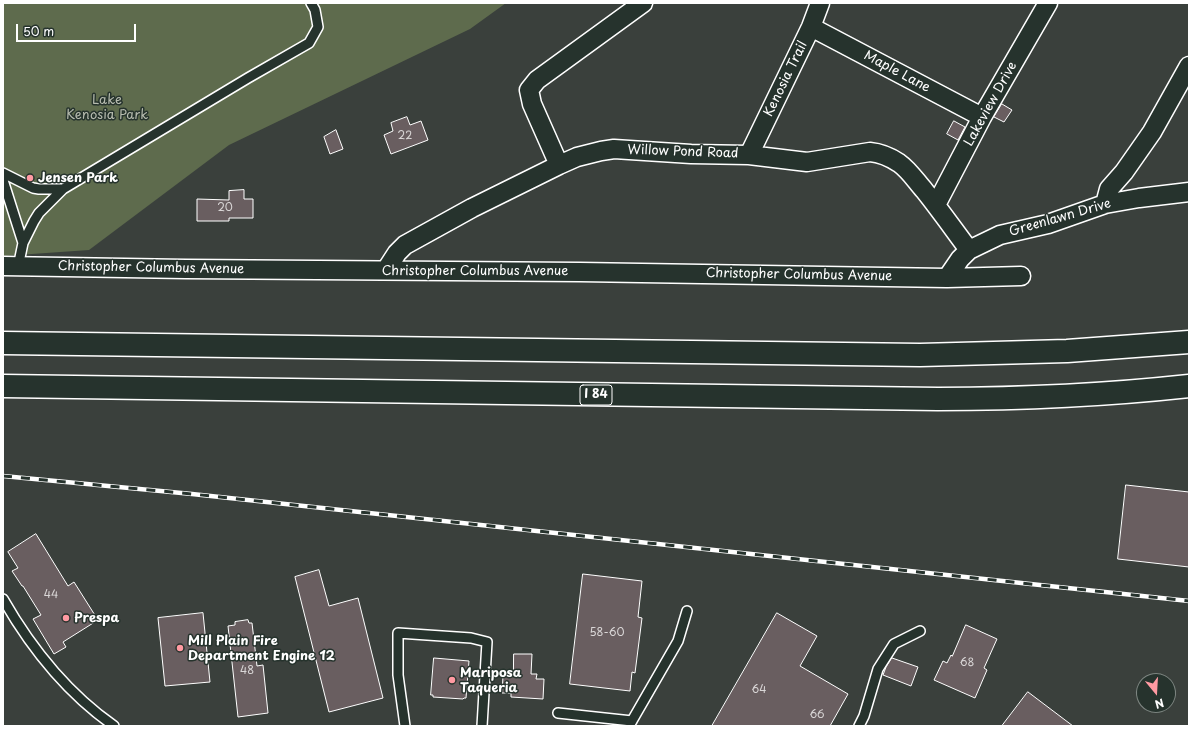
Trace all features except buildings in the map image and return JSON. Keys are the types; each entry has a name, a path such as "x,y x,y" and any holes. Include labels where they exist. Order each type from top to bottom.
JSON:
{"highway":[{"path":"3,343 928,355 1067,351 1189,342"},
{"name":"I 84","path":"3,386 938,399 1079,395 1189,386"}],"street":[{"path":"559,164 532,104 529,90 537,80 643,3"},
{"name":"Kenosia Trail","path":"749,155 811,27 820,3"},
{"name":"Lakeview Drive","path":"936,205 982,117 1048,3"},
{"name":"Maple Lane","path":"811,27 982,117"},
{"path":"1105,204 1109,189 1124,172 1152,132 1189,66"},
{"name":"Willow Pond Road","path":"386,270 397,253 405,245 472,208 559,164 590,153 614,149 691,154 749,155 807,162 870,152 878,153 887,156 910,173 969,250"},
{"name":"Greenlawn Drive","path":"947,278 960,259 969,250 1000,235 1048,224 1105,204 1189,192"},
{"name":"Christopher Columbus Avenue","path":"10,266 596,272 947,278 1021,276"}],"lane":[{"path":"10,266 39,213 63,189 309,43 318,27 315,10 311,3"},
{"path":"3,173 33,188 46,190 63,189"},
{"path":"3,180 23,243"},
{"path":"3,599 14,619 44,661 80,699 114,726"},
{"path":"558,713 630,723 678,641 687,611"},
{"path":"859,726 864,716 878,669 894,644 920,631"},
{"path":"405,726 398,675 398,632 471,638 487,642 482,726"}],"green space":[{"name":"Lake Kenosia Park","path":"3,3 506,3 470,29 229,145 89,250 3,256"}],"railway":[{"path":"3,476 192,494 1189,601"}],"place":[{"name":"Jensen Park","path":"30,178"},
{"name":"Prespa","path":"66,618"},
{"name":"Mill Plain Fire Department Engine 12","path":"180,648"},
{"name":"Mariposa Taqueria","path":"452,680"}]}
